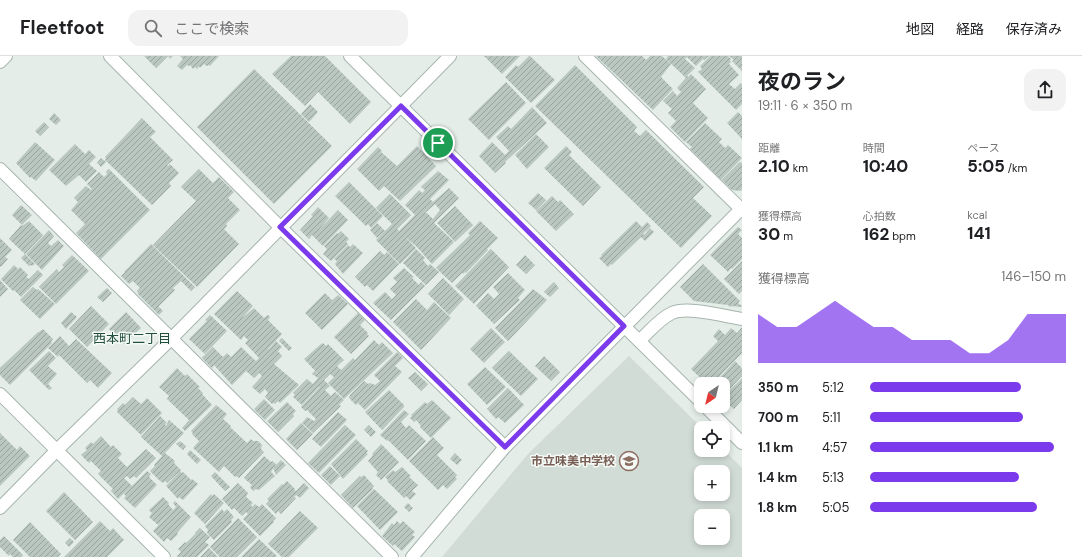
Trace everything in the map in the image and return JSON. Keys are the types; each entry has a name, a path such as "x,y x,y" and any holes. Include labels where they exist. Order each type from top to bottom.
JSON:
{"street":[{"path":"0,62 6,56"},
{"path":"110,56 280,227 505,447"},
{"path":"350,56 694,395"},
{"path":"0,508 172,338 450,56"},
{"path":"412,557 505,447 742,209 585,56"},
{"path":"0,169 392,557"},
{"path":"638,341 672,313 688,310 742,319"},
{"path":"0,394 164,557"},
{"path":"712,413 742,442"}],"shaded area":[{"name":"市立味美中学校","path":"629,356 695,421 694,457 730,456 742,468 742,557 442,557 528,454"}],"building":[{"path":"144,56 168,56 156,68"},
{"path":"180,56 219,56 210,66 204,64 200,68 199,66 197,69 195,67 193,69 190,65 187,65 182,70 177,66 183,59"},
{"path":"291,56 325,56 371,102 350,124 318,92 305,106 272,74"},
{"path":"484,56 520,56 502,74"},
{"path":"529,56 555,80 531,103 505,77 516,65 518,67"},
{"path":"596,56 642,56 646,60 650,56 662,56 671,64 661,77 673,89 653,110"},
{"path":"668,56 709,56 704,60 703,59 696,66 687,57 685,59 695,68 687,76 688,77 691,74 706,89 693,103 708,118 685,142 670,127 676,121 668,113 672,109 663,101 673,91 677,96 681,92 677,88 686,78 666,59"},
{"path":"710,56 728,56 731,59 729,64 739,75 729,84 735,89 741,83 742,85 742,104 736,110 698,72 702,69 700,66"},
{"path":"729,56 742,56 742,71 732,61 734,60"},
{"path":"575,65 637,127 634,131 640,136 646,130 704,187 693,198 712,216 681,248 535,106"},
{"path":"254,69 332,146 274,204 197,127"},
{"path":"506,82 526,103 489,140 468,119"},
{"path":"310,104 318,112 309,122 301,114"},
{"path":"532,107 547,123 495,173 479,156 492,142 505,155 509,151 496,137 508,126 511,129"},
{"path":"738,112 742,116 742,139 727,123"},
{"path":"54,113 61,120 56,125 49,119"},
{"path":"142,118 156,132 150,137 173,160 167,165 168,166 170,164 179,173 169,183 171,186 152,205 105,160 105,157"},
{"path":"44,122 49,127 40,136 35,131"},
{"path":"705,123 722,139 719,142 725,148 728,145 742,158 721,180 690,149 692,147 686,142"},
{"path":"536,134 549,147 527,169 515,155"},
{"path":"35,142 55,160 36,181 31,177 30,178 16,163"},
{"path":"75,144 85,154 89,150 96,157 89,164 97,171 86,182 79,175 66,186 49,170"},
{"path":"417,146 436,166 400,201 384,186 379,191 357,169 378,147 382,151 381,152 397,166"},
{"path":"566,146 572,152 569,155 601,187 583,206 544,168"},
{"path":"101,158 106,162 101,167 97,163"},
{"path":"740,162 742,163 742,190 732,190 722,180"},
{"path":"109,169 150,210 101,259 76,233 85,224 71,210 78,202 74,198 86,186 91,190 92,189 87,184 99,172 104,177"},
{"path":"199,169 213,183 219,177 234,192 228,198 240,210 226,224 227,226 224,229 239,244 197,287 153,245 196,201 181,187"},
{"path":"438,171 449,180 430,199 433,202 449,188 459,198 434,223 454,242 432,264 416,246 405,237 416,248 400,264 376,240 392,224 376,208 390,194 411,215 397,229 399,231 415,215 405,205 419,190 422,193 425,190 421,187","holes":["435,204 440,210 433,219 425,213"]},
{"path":"349,182 383,216 371,228 368,224 366,226 335,196"},
{"path":"538,193 546,200 536,210 528,203"},
{"path":"552,196 558,202 560,200 574,214 556,231 536,211"},
{"path":"21,205 32,215 22,225 12,215"},
{"path":"455,206 473,225 455,242 437,223"},
{"path":"318,207 329,218 318,231 338,210 348,220 323,246 312,235 309,239 300,230 313,216 311,215"},
{"path":"29,221 43,235 25,254 9,239 21,225 22,226"},
{"path":"480,221 498,238 466,273 462,273 452,283 436,268 470,235 468,233"},
{"path":"636,221 642,227 647,222 651,226 643,234 644,235 650,228 654,232 645,241 641,237 612,265 611,264 608,267 599,258"},
{"path":"377,223 385,231 377,238 370,230"},
{"path":"738,227 742,230 738,234 742,238 742,259 728,272 710,255"},
{"path":"49,230 54,236 48,243 51,246 58,240 64,246 42,270 26,254"},
{"path":"341,231 349,239 346,242 348,244 331,261 323,254 327,249 324,246"},
{"path":"0,238 12,250 5,257 8,259 1,267 0,266"},
{"path":"151,244 195,287 191,291 181,281 173,288 175,290 159,306 163,311 159,315 138,294 137,291 140,288 133,281 129,284 121,276"},
{"path":"353,244 363,253 343,274 335,264 337,261 334,259 348,245 350,247"},
{"path":"416,249 425,258 423,260 428,266 430,264 439,272 426,285 403,263"},
{"path":"491,249 509,267 474,304 455,286"},
{"path":"380,251 384,255 387,252 399,264 373,291 367,285 365,287 355,277"},
{"path":"25,254 35,264 29,266 21,258"},
{"path":"72,255 89,271 56,304 39,287 57,269 59,272 64,267 62,265"},
{"path":"525,255 535,265 526,274 516,265"},
{"path":"742,261 742,291 739,294 724,279"},
{"path":"703,264 740,301 738,303 742,306 741,307 730,307 728,305 694,301 680,287"},
{"path":"14,265 18,269 20,267 28,275 26,277 29,279 38,270 43,275 21,297 1,279"},
{"path":"404,268 414,277 412,278 419,285 421,282 425,286 391,320 373,303 385,292 392,299 396,295 390,289 397,282 393,278"},
{"path":"508,273 525,290 518,298 520,300 494,324 476,306 488,293 494,299 499,294 493,287"},
{"path":"443,278 464,299 449,315 428,294"},
{"path":"0,280 8,289 0,297"},
{"path":"554,282 559,288 550,297 544,292"},
{"path":"33,287 37,290 38,289 55,304 40,319 20,300"},
{"path":"107,288 112,293 103,302 97,297"},
{"path":"533,289 547,300 508,341 495,328"},
{"path":"237,291 253,306 242,318 254,308 264,318 268,315 270,317 268,320 282,334 268,349 276,341 282,347 278,351 282,356 274,364 299,385 280,403 278,401 275,404 272,404 265,397 268,393 265,389 260,394 252,387 262,376 259,373 254,378 246,371 232,385 214,365 212,368 202,358 213,347 223,357 227,353 231,357 241,347 256,361 259,358 245,343 248,340 244,336 241,340 214,314"},
{"path":"325,293 332,300 328,304 338,295 348,304 322,330 305,313"},
{"path":"416,299 427,310 434,302 451,318 421,350 393,322"},
{"path":"91,306 109,324 87,347 69,329"},
{"path":"71,312 77,317 66,329 61,323"},
{"path":"126,312 141,328 124,344 109,329"},
{"path":"358,313 365,320 360,325 369,336 351,354 334,337"},
{"path":"210,315 227,331 205,354 189,339 207,321 205,320"},
{"path":"742,327 742,353 719,377 700,377 691,369 718,341 713,336 719,329 725,335 731,328 737,333"},
{"path":"491,328 505,342 484,363 470,349"},
{"path":"43,329 53,339 51,342 52,343 10,385 0,375 0,368"},
{"path":"60,336 69,346 76,339 112,373 98,388 90,380 87,383 59,355 58,357 48,348"},
{"path":"282,338 292,348 289,351 279,341"},
{"path":"374,340 379,345 382,342 393,353 344,399 328,383 334,377 330,374 324,380 330,386 325,390 331,396 335,392 344,400 339,405 341,406 313,433 302,423 307,417 314,421 316,419 307,410 305,411 301,407 320,387 302,405 293,397 295,395 293,393 307,379 313,384 318,378 312,374 315,371 321,377 304,359 321,344 323,343 326,346 328,344 344,360 337,366 341,370 353,358 355,360"},
{"path":"49,351 56,358 48,366 57,374 48,384 52,388 49,390 29,370"},
{"path":"509,351 538,379 521,396 492,368"},
{"path":"397,352 403,358 395,366 402,372 365,410 358,403 356,405 349,398 350,395 364,381 368,384 370,383 375,385 380,381 374,375"},
{"path":"544,356 560,372 551,381 535,366"},
{"path":"735,361 742,368 742,376 730,389 730,377 720,377"},
{"path":"485,367 506,387 487,405 467,384"},
{"path":"177,368 185,376 187,374 200,387 198,388 212,405 185,431 182,428 189,420 167,399 169,396 159,387"},
{"path":"415,372 428,384 421,391 408,378"},
{"path":"742,378 742,400 734,409 730,406 730,390"},
{"path":"508,388 524,405 505,423 498,417 496,419 487,409"},
{"path":"389,390 404,405 404,407 382,430 365,412"},
{"path":"133,397 141,404 147,398 162,413 141,435 117,412 117,409 123,403 125,405"},
{"path":"264,399 275,410 265,420 254,409"},
{"path":"432,400 451,418 431,438 420,427 421,426 416,420 414,422 410,418 412,416 411,415 425,402 427,404"},
{"path":"287,402 296,411 293,414 294,416 278,432 267,421"},
{"path":"216,405 227,414 223,419 247,443 251,439 253,441 258,441 262,445 261,449 264,452 239,478 236,476 235,477 224,466 219,472 193,448 199,441 191,431"},
{"path":"404,410 409,414 401,422 406,428 409,425 426,441 408,460 388,440 387,441 380,435"},
{"path":"338,412 347,420 321,447 312,439"},
{"path":"160,416 167,423 165,424 166,426 169,420 184,433 165,453 175,461 174,463 181,470 167,483 165,481 163,483 150,471 162,456 141,437"},
{"path":"301,423 313,434 297,450 286,439"},
{"path":"345,425 356,435 319,473 308,463"},
{"path":"369,425 376,432 371,437 364,430"},
{"path":"0,433 17,450 20,446 30,456 0,486"},
{"path":"101,436 111,447 113,445 122,454 118,458 127,467 146,449 156,458 136,478 134,476 130,479 127,476 124,478 132,486 118,499 111,491 113,489 98,474 101,471 91,461 89,463 81,455 87,450 85,448 91,442 93,444"},
{"path":"433,437 444,448 437,455 457,475 455,477 457,479 447,489 443,485 438,490 409,461"},
{"path":"356,439 368,451 366,453 368,454 343,479 331,464"},
{"path":"180,441 186,446 183,450 176,444"},
{"path":"381,444 399,462 381,480 376,475 378,472 368,461"},
{"path":"190,450 201,460 197,464 187,454"},
{"path":"455,453 462,460 457,465 450,459"},
{"path":"264,456 276,464 271,472 275,476 259,490 256,489 253,491 250,487 252,485 244,478"},
{"path":"281,460 286,465 276,475 273,468"},
{"path":"330,466 340,476 331,485 321,475"},
{"path":"402,467 411,476 409,477 418,485 412,491 416,494 410,500 406,496 404,498 387,481 388,480 385,477 393,470 395,472"},
{"path":"147,471 151,474 149,477 157,485 135,508 124,498 126,496 124,494"},
{"path":"180,471 198,484 183,500 179,497 178,499 166,486"},
{"path":"215,472 230,487 225,491 211,476"},
{"path":"364,475 374,486 372,488 373,489 353,508 341,495 360,476 361,477"},
{"path":"287,481 296,491 304,483 309,488 300,498 296,495 294,497 296,498 281,514 278,511 276,514 266,504 269,501 267,499"},
{"path":"238,483 248,493 246,497 253,503 251,505 252,507 255,504 259,507 262,504 276,518 260,536 243,519 248,514 246,512 242,516 234,508 232,510 222,499"},
{"path":"374,489 398,512 380,530 357,506"},
{"path":"64,492 93,522 75,540 46,511"},
{"path":"211,494 212,496 214,494 224,503 205,524 194,513"},
{"path":"163,497 173,510 158,525 149,517 152,513 149,510"},
{"path":"175,501 191,517 171,541 167,538 164,542 153,531 176,507 173,503"},
{"path":"408,503 413,508 409,512 404,507"},
{"path":"222,509 224,512 227,509 234,517 231,520 232,522 214,540 208,534 208,530 205,526"},
{"path":"300,511 318,528 289,557 282,557 268,544"},
{"path":"238,518 257,537 237,557 220,557 210,547"},
{"path":"100,521 110,531 113,528 124,540 107,557 64,557"},
{"path":"397,521 400,524 403,521 415,532 412,535 415,537 402,551 394,544 393,546 382,536 392,523 394,525"},
{"path":"30,522 61,554 58,557 30,557 13,540"},
{"path":"200,528 210,537 205,542 209,545 197,557 178,557 177,556 181,552 178,549 195,534 196,535 195,533"},
{"path":"4,536 23,555 21,557 13,557 10,554 9,556 0,547 0,540"},
{"path":"70,538 74,542 69,547 65,543"},
{"path":"259,539 277,556 241,557"},
{"path":"209,548 218,557 200,557"}],"place":[{"name":"市立味美中学校","path":"629,461"}],"district":[{"name":"西本町二丁目","path":"132,338"}],"route":[{"path":"401,106 438,143 624,326 505,447 280,227 401,106"}]}
